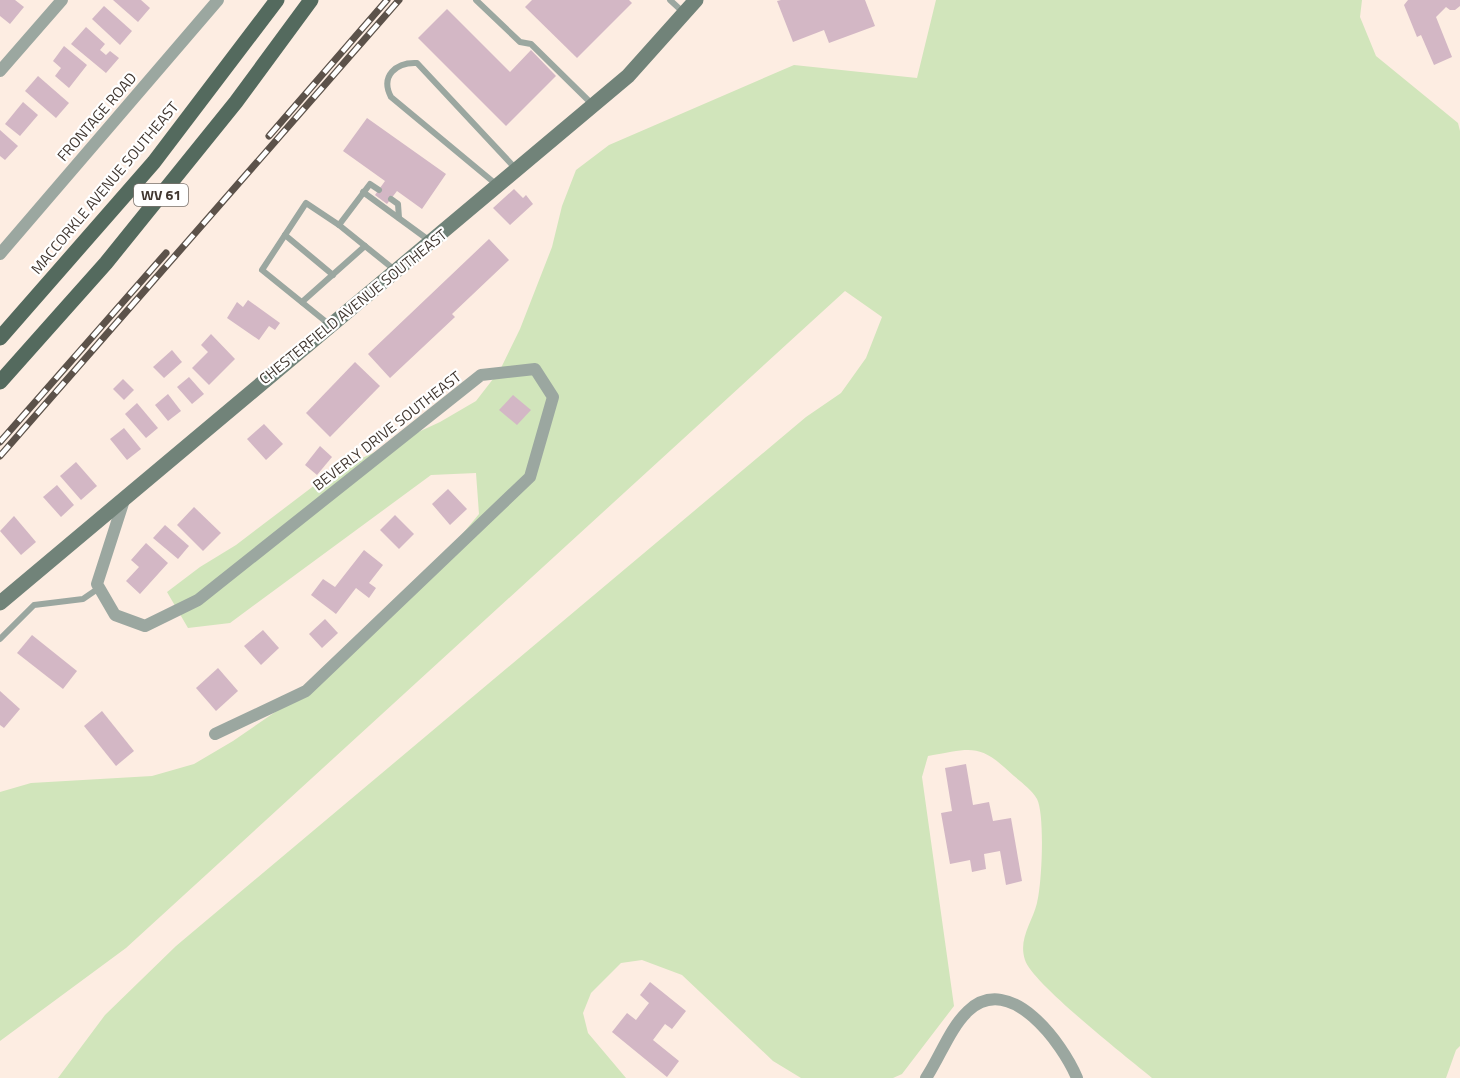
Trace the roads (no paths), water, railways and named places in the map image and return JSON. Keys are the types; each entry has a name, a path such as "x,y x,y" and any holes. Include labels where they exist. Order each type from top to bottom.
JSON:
{"main road":[{"name":"MACCORKLE AVENUE SOUTHEAST","path":"0,338 154,162 277,0"},
{"name":"WV 61","path":"0,382 106,263 236,102 311,0"}],"street":[{"path":"0,71 62,0"},
{"name":"FRONTAGE ROAD","path":"0,254 218,0"},
{"name":"CHESTERFIELD AVENUE SOUTHEAST","path":"0,603 628,76 696,0"},
{"name":"BEVERLY DRIVE SOUTHEAST","path":"99,588 115,615 145,626 198,600 481,375 535,369 553,397 530,477 306,691 215,734"},
{"path":"99,588 97,584 126,496"},
{"path":"926,1078 969,1010 982,1002 994,1000 1010,1002 1036,1018 1054,1037 1071,1063 1077,1078"}],"lane":[{"path":"476,0 520,42 531,44 593,105"},
{"path":"670,0 684,13"},
{"path":"498,186 391,97 386,88 388,77 394,68 403,62 417,63 517,170"},
{"path":"339,225 370,184 379,190"},
{"path":"363,192 432,242"},
{"path":"391,199 398,204 399,218"},
{"path":"330,325 262,270 306,203 339,225 396,271"},
{"path":"285,235 333,275"},
{"path":"302,302 365,246"},
{"path":"0,639 33,605 83,599 99,588"}],"railway":[{"path":"269,136 387,0"},
{"path":"0,456 399,0"},
{"path":"0,442 166,253"}]}
